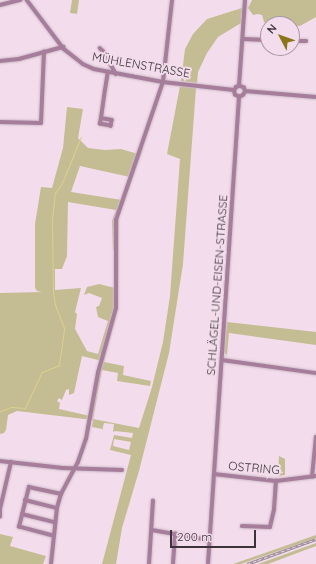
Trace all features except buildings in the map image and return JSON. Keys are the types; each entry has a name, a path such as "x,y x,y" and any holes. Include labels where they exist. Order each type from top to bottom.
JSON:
{"street":[{"path":"0,5 20,0"},
{"name":"MÜHLENSTRASSE","path":"27,0 63,47 83,64 94,69 163,82 234,90"},
{"path":"50,564 57,508 61,494 86,439 98,373 116,308 116,220 163,82 172,0"},
{"path":"245,0 240,86 245,91 316,97"},
{"path":"243,39 260,40"},
{"path":"300,41 306,41"},
{"path":"0,61 19,59 63,47"},
{"path":"100,48 104,52 116,74"},
{"path":"1,122 41,123 44,52"},
{"path":"101,118 108,72"},
{"path":"240,86 234,90 235,95 239,97 244,95 245,91"},
{"name":"SCHLÄGEL-UND-EISEN-STRASSE","path":"208,564 239,97"},
{"path":"222,360 316,373"},
{"path":"314,476 316,437"},
{"path":"0,461 73,469 122,470"},
{"path":"0,518 0,509 12,462"},
{"path":"63,468 67,473 68,480"},
{"name":"OSTRING","path":"214,474 276,481 314,476"},
{"path":"242,526 270,527 274,509 276,481"},
{"path":"53,536 19,528 28,488 30,486 61,494"},
{"path":"25,500 57,508"},
{"path":"149,564 153,501"},
{"path":"22,514 55,522"},
{"path":"152,530 209,540"},
{"path":"173,564 175,534"}],"shaded area":[{"path":"72,0 79,0 77,14 70,13"},
{"path":"252,0 316,0 316,17 300,26 300,16 253,15 248,8"},
{"path":"242,8 241,23 218,37 207,53 198,72 197,83 181,81 185,49 193,34 207,19"},
{"path":"180,86 196,88 183,264 169,353 139,471 122,528 116,564 102,564 131,455 110,450 114,435 132,438 133,433 113,432 114,424 104,423 102,431 102,429 92,427 93,420 17,411 8,415 6,430 4,433 0,434 0,293 42,292 37,291 35,288 35,224 41,187 52,188 63,148 67,107 83,109 78,138 88,148 105,150 121,149 138,154 140,148 143,149 119,217 118,309 104,362 124,366 123,375 151,381 150,386 117,381 118,373 102,370 93,419 139,428 152,387 163,342 170,296 180,159 167,154","holes":["80,166 130,177 122,200 71,192","68,202 116,210 112,221 113,250 116,250 115,288 99,284 87,287 84,295 89,293 102,298 99,306 96,307 98,317 108,321 98,354 87,351 75,329 77,314 75,312 81,288 55,290 55,269 62,269 67,256","82,356 102,361 90,416 59,409 60,403 57,401 59,398 62,400 66,390 69,389 69,395 74,393","114,439 131,442 129,450 113,446"]},
{"path":"227,322 316,332 316,345 229,333 227,355 224,352"},
{"path":"279,456 285,459 285,475 278,476"},
{"path":"0,534 13,537 10,546 46,556 43,564 0,564"},
{"path":"316,535 316,538 241,564 233,564"},
{"path":"316,543 316,546 268,564 258,564"}],"waterway":[{"path":"0,411 11,407 25,408 42,372 59,365 64,328 55,305 53,292 52,220 55,193 62,183 81,137"}],"railway":[{"path":"247,564 316,539"}]}
